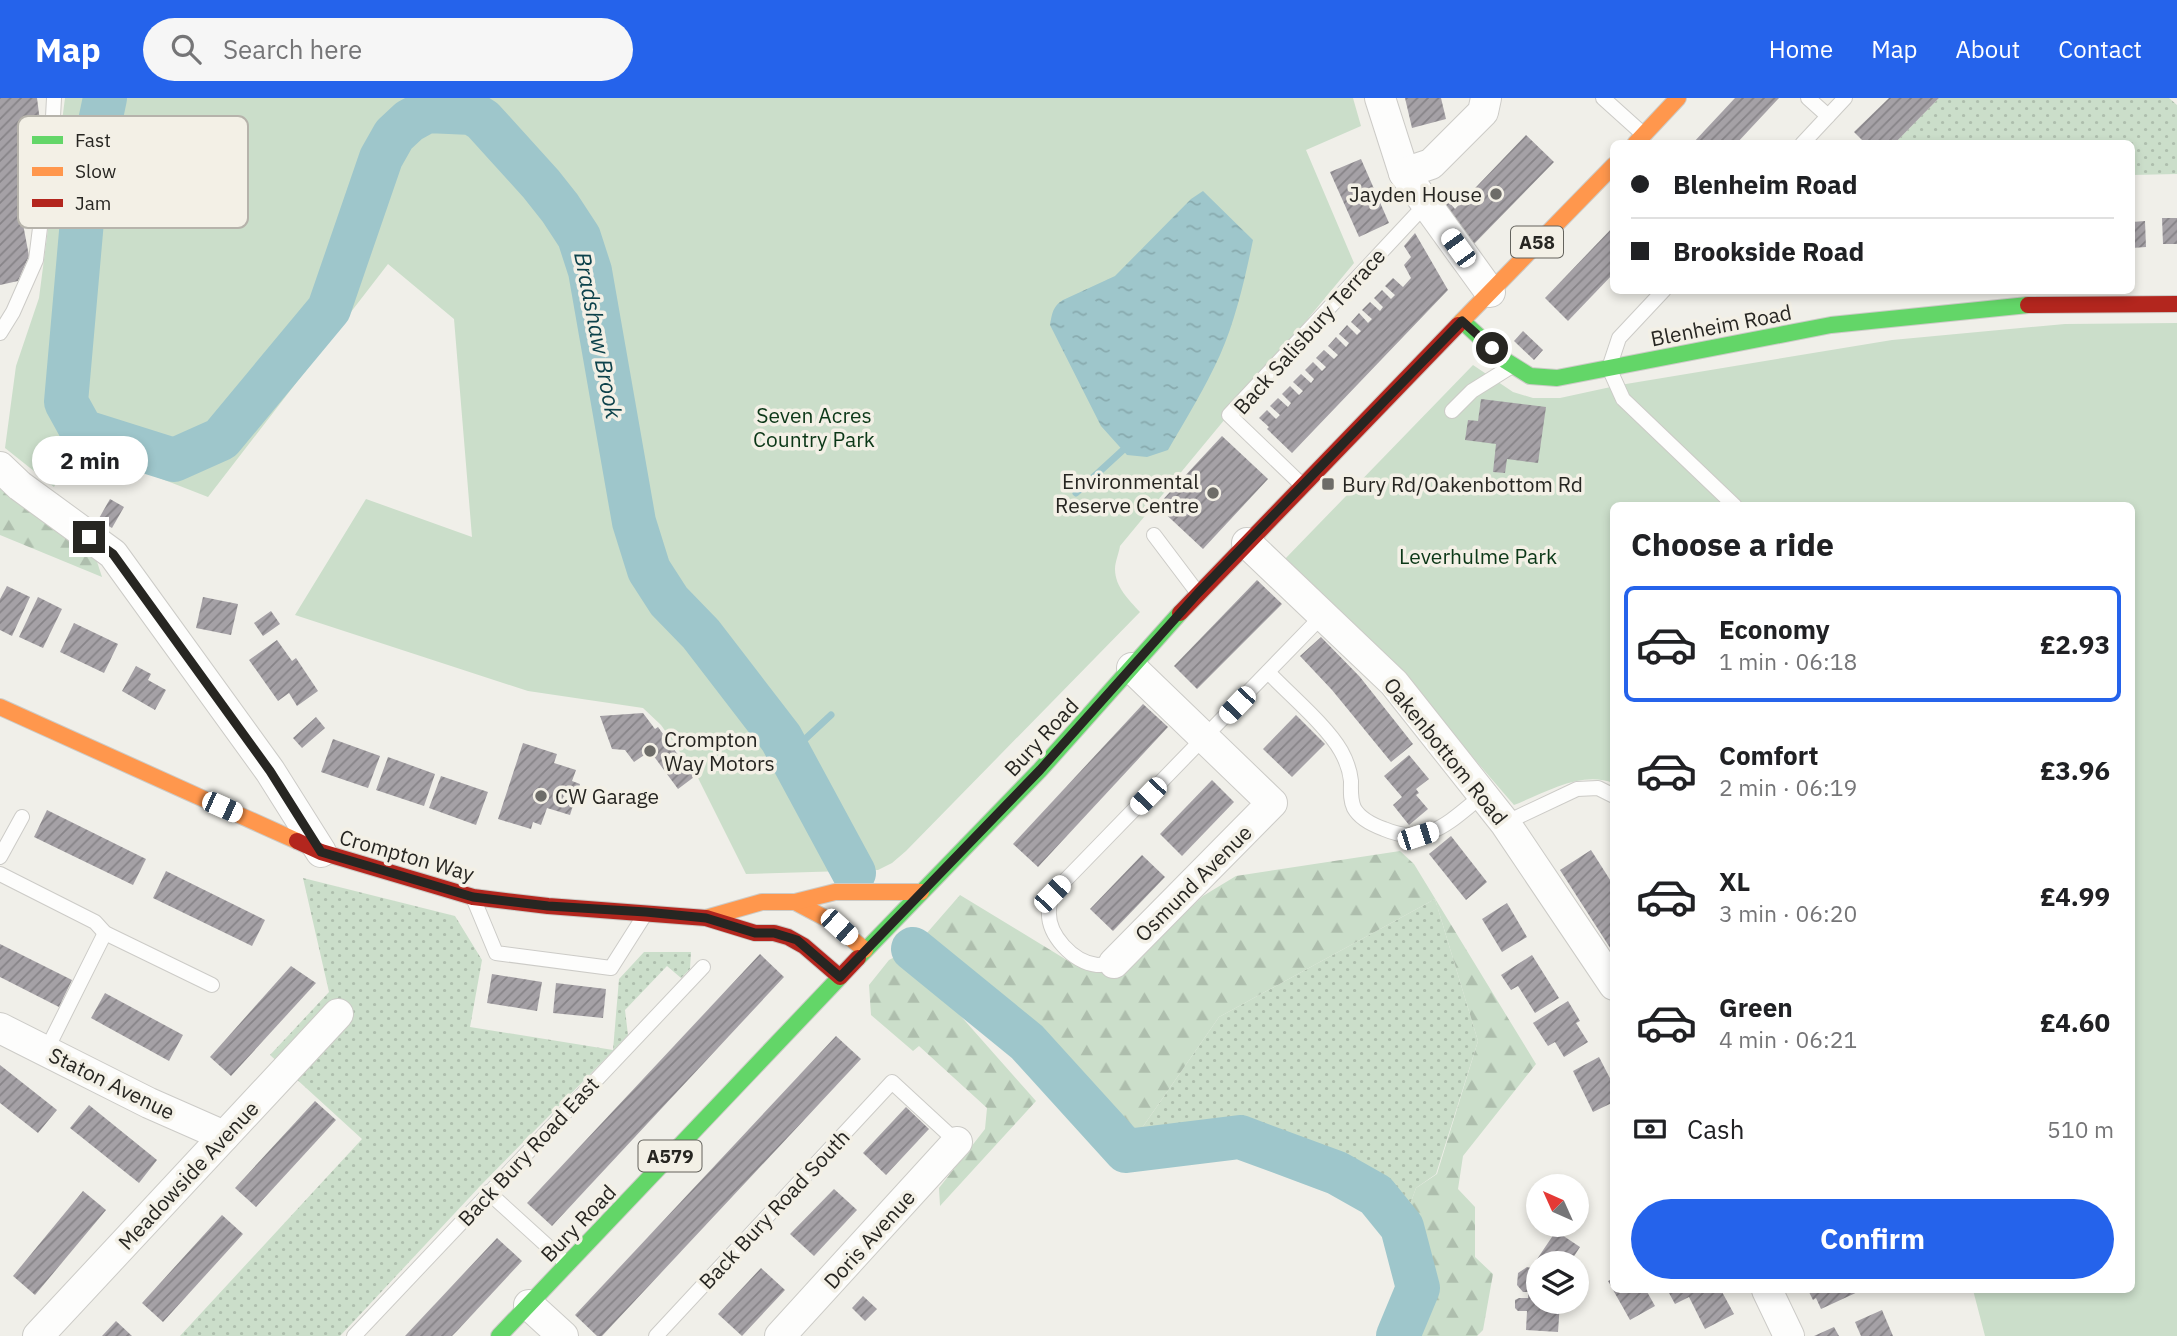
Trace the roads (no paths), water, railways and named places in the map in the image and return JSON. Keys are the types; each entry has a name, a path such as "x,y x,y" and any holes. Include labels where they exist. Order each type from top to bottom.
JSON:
{"main road":[{"path":"1639,139 1678,98"},
{"name":"Bury Road","path":"499,1336 865,950 1040,770 1198,593 1610,169"},
{"name":"Blenheim Road","path":"1462,321 1513,365 1530,376 1557,378 1831,325 2026,305 2177,304"},
{"name":"Crompton Way","path":"0,707 321,852 473,897 548,906 706,918 755,933 774,933 797,940 840,977"},
{"name":"Crompton Way","path":"706,918 762,902 795,902 835,892 921,892"},
{"path":"795,902 829,920 865,950"}],"street":[{"path":"1380,98 1404,173 1490,292"},
{"path":"1404,173 1431,164 1483,112 1486,98"},
{"path":"0,467 20,486 113,554 270,771 321,852"},
{"name":"Oakenbottom Road","path":"1247,543 1394,683 1505,822 1610,979"},
{"path":"1132,668 1205,737"},
{"name":"Osmund Avenue","path":"1114,963 1272,803 1205,737"},
{"name":"Meadowside Avenue","path":"38,1336 338,1014"},
{"name":"Staton Avenue","path":"0,1028 149,1102 225,1136"},
{"name":"Doris Avenue","path":"780,1336 957,1142"},
{"path":"1768,1293 1789,1336"},
{"path":"529,1304 563,1336"}],"lane":[{"path":"53,116 54,98"},
{"path":"1603,98 1639,139"},
{"path":"1808,98 1828,116"},
{"path":"1806,140 1845,98"},
{"name":"Back Salisbury Terrace","path":"1303,486 1229,415 1426,204"},
{"path":"0,333 13,312 36,260 40,228"},
{"path":"1660,294 1619,338 1609,368 1623,399 1731,502"},
{"path":"1452,411 1472,391 1513,365"},
{"path":"1154,535 1198,593"},
{"path":"1114,963 1096,965 1076,957 1065,947 1055,932 1048,913 1052,894 1323,615"},
{"path":"1268,672 1333,738 1347,763 1351,779 1350,798 1355,810 1369,823 1390,832 1418,836 1439,830 1483,795"},
{"path":"1505,822 1577,789 1598,788 1610,794"},
{"path":"0,857 22,817"},
{"path":"0,874 95,922 105,933 212,985"},
{"path":"473,897 496,953 611,968 646,912"},
{"path":"46,1051 105,933"},
{"name":"Back Bury Road East","path":"354,1336 703,967"},
{"name":"Back Bury Road South","path":"656,1336 892,1082 957,1142"},
{"path":"488,1192 567,1264"}],"water":[{"path":"1203,191 1253,240 1235,313 1214,367 1168,450 1147,457 1127,455 1101,426 1050,325 1052,313 1063,300 1115,276 1191,199"}],"waterway":[{"name":"Bradshaw Brook","path":"101,116 105,98"},
{"name":"Bradshaw Brook","path":"81,228 66,402 82,431 174,460 221,439 329,309 381,158 394,135 409,121 427,111 472,113 483,120 541,184 579,237 590,271 634,522 649,570 669,601 701,634 781,738 854,873"},
{"path":"1076,493 1123,450"},
{"path":"789,754 831,715"},
{"name":"Bradshaw Brook","path":"913,949 1027,1042 1126,1151 1240,1137 1337,1173 1376,1195 1402,1227 1418,1288 1398,1336"}],"place":[{"name":"Jayden House","path":"1496,194"},
{"name":"Bury Rd/Oakenbottom Rd","path":"1328,484"},
{"name":"Environmental Reserve Centre","path":"1213,493"},
{"name":"Crompton Way Motors","path":"650,751"},
{"name":"CW Garage","path":"541,796"}],"park label":[{"name":"Seven Acres Country Park","path":"814,427"},
{"name":"Leverhulme Park","path":"1478,556"}]}
